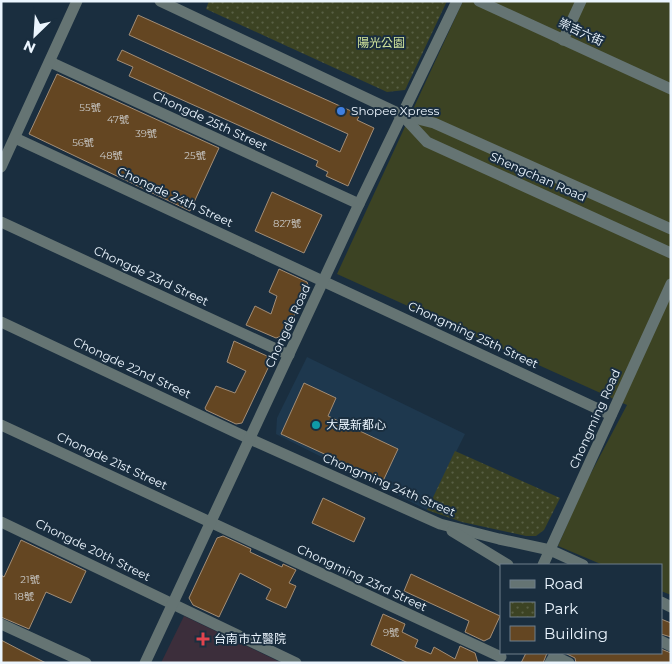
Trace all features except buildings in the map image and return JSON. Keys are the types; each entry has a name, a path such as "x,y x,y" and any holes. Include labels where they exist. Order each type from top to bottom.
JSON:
{"street":[{"path":"1,168 77,1"},
{"name":"Shengchan Road","path":"160,1 402,115 434,124 671,229"},
{"name":"Chongde Road","path":"145,663 359,204 457,1"},
{"name":"崇吉六街","path":"479,1 671,89"},
{"path":"564,40 581,1"},
{"name":"Chongde 25th Street","path":"50,62 359,204"},
{"name":"Shengchan Road","path":"402,115 427,142 671,253"},
{"name":"Chongde 24th Street","path":"15,138 324,280"},
{"name":"Chongde 23rd Street","path":"1,222 289,355"},
{"name":"Chongming 25th Street","path":"324,280 611,415"},
{"name":"Chongming Road","path":"543,564 671,284"},
{"name":"Chongde 22nd Street","path":"1,322 250,439"},
{"name":"Chongde 21st Street","path":"1,425 211,523"},
{"name":"Chongming 24th Street","path":"250,439 440,524 550,550 580,564"},
{"name":"Chongde 20th Street","path":"1,522 296,663"},
{"name":"Chongming 23rd Street","path":"211,523 501,658"},
{"path":"440,524 506,564"},
{"path":"1,624 86,663"},
{"path":"550,663 554,656 569,663"}],"shaded area":[{"path":"307,357 465,434 427,510 276,434 277,418"},
{"name":"台南市立醫院","path":"184,616 282,663 161,663"}],"green space":[{"name":"陽光公園","path":"209,1 447,1 405,90 387,92 206,9"},
{"path":"463,1 671,1 671,595 662,591 662,564 601,564 558,546 582,490 627,405 337,274"},
{"path":"455,451 560,498 544,530 536,536 526,536 462,522 427,510"}],"place":[{"name":"Shopee Xpress","path":"341,111"},
{"name":"大晟新都心","path":"316,425"},
{"name":"台南市立醫院","path":"203,639"}]}
